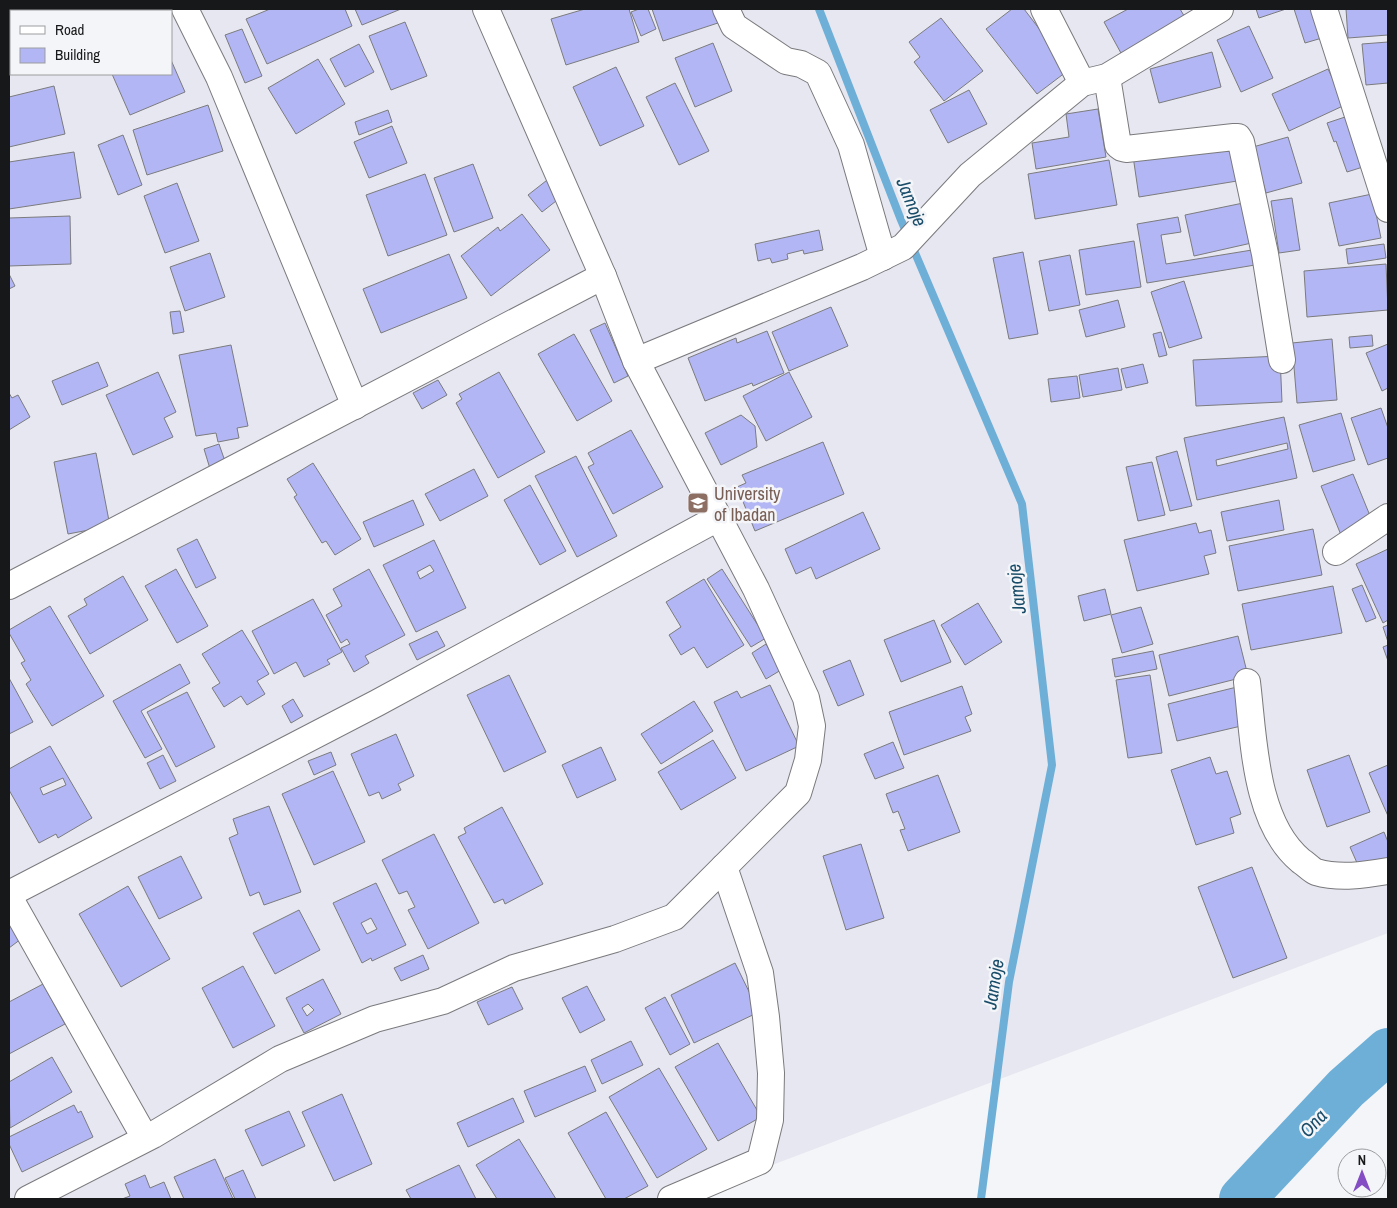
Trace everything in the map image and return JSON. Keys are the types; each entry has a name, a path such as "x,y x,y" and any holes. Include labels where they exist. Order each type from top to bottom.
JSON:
{"street":[{"path":"185,9 219,77 355,406"},
{"path":"28,1199 144,1138 280,1059 375,1019 443,1001 514,968 615,939 674,917 798,793 808,760 812,726 806,698 756,590 636,361 603,276 486,9"},
{"path":"726,9 734,26 786,62 801,64 818,72 851,145 883,257"},
{"path":"1044,9 1082,83"},
{"path":"636,361 862,268 903,247 970,175 1082,83 1107,77 1220,9"},
{"path":"1324,9 1388,208"},
{"path":"1107,77 1118,145 1122,148 1238,137 1241,142 1265,254 1282,360"},
{"path":"9,586 603,276"},
{"path":"1336,552 1388,517"},
{"path":"144,1138 9,896 377,703 718,518"},
{"path":"1248,682 1258,772 1266,810 1290,851 1315,872 1352,877 1388,871"},
{"path":"671,1199 760,1161 770,1120 771,1073 760,973 724,867"}],"shaded area":[{"name":"University of Ibadan","path":"9,9 1388,9 1388,933 772,1165 700,1199 9,1199"}],"building":[{"path":"270,9 345,9 352,26 267,64 246,19"},
{"path":"355,9 401,9 362,25"},
{"path":"585,9 629,9 639,42 566,65 551,19"},
{"path":"639,9 648,9 656,29 641,36 631,12"},
{"path":"652,9 724,9 727,20 663,41"},
{"path":"1012,9 1024,9 1070,69 1037,94 986,29"},
{"path":"1128,9 1180,9 1186,19 1122,55 1104,22"},
{"path":"1256,9 1286,9 1259,18"},
{"path":"1294,9 1312,9 1322,38 1305,43"},
{"path":"1346,9 1388,9 1388,35 1348,38"},
{"path":"941,18 983,71 944,101 914,62 920,57 909,42"},
{"path":"405,22 427,76 391,90 369,36"},
{"path":"1249,26 1273,78 1241,92 1217,40"},
{"path":"242,29 262,76 245,83 225,35"},
{"path":"1388,42 1388,83 1366,85 1362,44"},
{"path":"713,43 732,91 695,107 675,58"},
{"path":"359,44 374,72 345,87 330,59"},
{"path":"1212,52 1221,87 1159,103 1150,69"},
{"path":"318,59 345,104 296,134 268,88"},
{"path":"172,62 185,92 130,115 112,75 172,75"},
{"path":"616,67 644,126 600,146 573,87"},
{"path":"1328,69 1345,105 1289,131 1272,94"},
{"path":"675,83 709,151 679,165 646,97"},
{"path":"54,86 65,134 9,147 9,97"},
{"path":"969,90 987,124 948,143 930,110"},
{"path":"208,105 223,151 147,175 133,130"},
{"path":"1098,109 1106,157 1036,169 1032,143 1069,137 1066,114"},
{"path":"388,110 392,122 359,135 355,122"},
{"path":"1348,116 1366,166 1347,172 1336,141 1334,142 1327,123"},
{"path":"392,126 407,163 369,178 354,142"},
{"path":"123,135 142,185 118,195 98,145"},
{"path":"1288,137 1302,183 1266,193 1253,147"},
{"path":"1230,140 1237,181 1139,197 1133,156"},
{"path":"74,152 81,198 9,209 9,162"},
{"path":"1109,160 1117,205 1035,219 1028,174"},
{"path":"473,164 493,218 454,232 434,178"},
{"path":"425,174 447,235 388,256 366,195"},
{"path":"551,177 565,194 542,212 528,195"},
{"path":"177,183 199,241 165,253 144,196"},
{"path":"1372,194 1381,238 1339,246 1329,203"},
{"path":"1292,198 1300,250 1279,253 1271,201"},
{"path":"1248,202 1256,242 1194,256 1185,215"},
{"path":"522,214 550,250 491,296 461,256 498,227 500,231"},
{"path":"70,216 71,264 9,266 9,218"},
{"path":"1178,217 1181,232 1161,235 1166,264 1252,250 1255,265 1147,283 1137,224"},
{"path":"819,230 823,250 804,254 803,250 787,254 788,259 772,263 770,258 758,261 755,244"},
{"path":"1134,241 1141,287 1086,295 1079,250"},
{"path":"1384,244 1386,258 1348,264 1346,249"},
{"path":"1023,252 1038,334 1009,339 993,258"},
{"path":"210,253 225,297 185,311 170,267"},
{"path":"449,254 467,298 381,333 363,289"},
{"path":"1070,255 1080,305 1049,311 1039,261"},
{"path":"1386,264 1388,310 1307,317 1304,271"},
{"path":"9,274 15,286 9,289"},
{"path":"1184,281 1202,338 1169,348 1151,292"},
{"path":"1118,300 1125,327 1086,337 1079,310"},
{"path":"831,307 848,346 789,371 772,332"},
{"path":"180,311 184,332 173,334 170,312"},
{"path":"605,323 628,376 614,383 590,330"},
{"path":"767,331 784,373 753,386 752,383 705,401 688,358 736,338 737,343"},
{"path":"1161,332 1167,355 1159,357 1153,334"},
{"path":"574,334 612,401 577,421 538,354"},
{"path":"1372,335 1373,346 1350,348 1349,337"},
{"path":"1332,339 1337,400 1297,403 1292,343"},
{"path":"1388,344 1388,388 1382,391 1366,353"},
{"path":"231,345 248,426 237,428 239,438 218,442 216,433 196,436 179,355"},
{"path":"1280,356 1282,402 1196,406 1193,360"},
{"path":"98,362 108,386 62,405 52,381"},
{"path":"1143,364 1148,383 1126,388 1121,369"},
{"path":"1118,368 1122,390 1083,397 1079,375"},
{"path":"158,372 176,412 164,418 173,437 133,455 106,395"},
{"path":"499,372 545,452 498,478 456,403 462,399 459,394"},
{"path":"789,372 812,417 766,441 743,396"},
{"path":"1077,376 1080,398 1051,402 1048,379"},
{"path":"438,380 447,395 422,409 413,393"},
{"path":"9,393 12,398 18,395 30,417 9,430"},
{"path":"1381,408 1388,428 1388,458 1368,465 1351,418"},
{"path":"1341,413 1355,460 1313,472 1299,425"},
{"path":"741,415 755,426 757,447 721,465 705,433"},
{"path":"1284,417 1297,478 1197,500 1184,438","holes":["1287,443 1288,449 1217,466 1216,460"]},
{"path":"631,430 663,487 613,514 588,467 594,464 588,453"},
{"path":"823,442 844,494 755,531 737,487 746,483 742,475"},
{"path":"219,444 227,467 211,472 204,449"},
{"path":"1177,451 1192,506 1170,511 1156,457"},
{"path":"96,453 110,526 68,534 54,462"},
{"path":"576,456 617,536 577,557 535,476"},
{"path":"1152,462 1165,515 1138,521 1126,467"},
{"path":"313,463 361,539 335,555 326,541 322,543 294,497 297,495 287,479"},
{"path":"474,469 488,496 440,521 425,494"},
{"path":"1353,474 1373,523 1341,535 1321,486"},
{"path":"530,485 566,551 540,565 504,500"},
{"path":"413,500 424,525 374,547 363,522"},
{"path":"1279,500 1284,530 1227,541 1221,512"},
{"path":"863,512 880,549 816,579 811,567 796,574 785,549"},
{"path":"1196,523 1199,533 1211,530 1216,553 1204,556 1209,574 1137,591 1124,540"},
{"path":"1313,529 1322,575 1238,591 1229,546"},
{"path":"197,539 216,578 196,588 177,549"},
{"path":"434,540 466,608 416,632 383,565","holes":["430,565 434,571 420,579 417,572"]},
{"path":"1388,549 1388,620 1383,623 1356,564"},
{"path":"176,569 208,626 177,643 145,586"},
{"path":"369,569 405,635 365,656 369,663 354,672 341,648 350,644 347,639 341,643 326,615 342,606 333,589"},
{"path":"722,569 766,638 751,647 707,579"},
{"path":"123,576 148,620 90,654 68,616 87,605 84,599"},
{"path":"704,579 744,645 707,668 694,647 681,655 669,635 681,627 666,602"},
{"path":"1362,585 1376,618 1366,622 1352,589"},
{"path":"1333,586 1342,633 1251,650 1242,604"},
{"path":"1105,589 1111,614 1084,621 1078,596"},
{"path":"313,599 342,652 327,660 330,664 304,677 296,662 274,674 252,631"},
{"path":"978,603 1002,642 965,665 941,625"},
{"path":"50,606 104,696 52,726 26,684 31,680 21,663 25,661 9,633 9,630"},
{"path":"1141,607 1153,644 1122,653 1111,615"},
{"path":"934,620 951,662 901,682 884,640"},
{"path":"1388,625 1388,642 1383,627"},
{"path":"242,630 269,674 257,681 265,694 247,705 241,696 224,707 212,688 220,683 202,654"},
{"path":"437,631 445,646 417,660 409,644"},
{"path":"1238,636 1248,676 1169,696 1159,655"},
{"path":"766,644 781,670 766,679 752,653"},
{"path":"1388,645 1388,661 1383,647"},
{"path":"1153,651 1157,669 1115,677 1112,659"},
{"path":"850,660 864,695 838,706 823,671"},
{"path":"180,664 190,683 141,711 162,749 145,758 113,701"},
{"path":"509,675 546,752 504,772 467,695"},
{"path":"1150,675 1162,753 1128,758 1116,680"},
{"path":"9,678 33,722 9,734"},
{"path":"770,685 799,746 746,771 714,702 737,691 741,698"},
{"path":"1245,685 1254,723 1177,741 1168,704"},
{"path":"962,686 972,714 965,717 971,731 904,755 889,712"},
{"path":"187,692 215,747 176,767 147,712"},
{"path":"293,699 303,716 291,723 282,706"},
{"path":"694,701 713,731 661,764 641,734"},
{"path":"396,734 414,776 398,784 401,790 382,799 379,792 369,796 351,754"},
{"path":"713,740 736,778 681,810 658,772"},
{"path":"893,742 904,768 875,779 864,754"},
{"path":"50,746 92,818 58,838 56,834 39,843 9,790 9,769","holes":["63,778 66,785 43,795 40,788"]},
{"path":"601,747 616,780 577,798 562,765"},
{"path":"331,752 336,765 314,775 308,761"},
{"path":"163,755 176,781 160,789 147,763"},
{"path":"1349,755 1370,812 1327,827 1307,770"},
{"path":"1210,757 1216,774 1227,771 1241,814 1230,818 1234,833 1196,845 1171,770"},
{"path":"1388,765 1388,816 1369,773"},
{"path":"333,771 365,842 314,865 282,794"},
{"path":"938,775 960,832 908,851 900,830 905,829 898,811 893,813 886,794"},
{"path":"269,806 301,892 264,905 259,892 250,896 229,838 238,834 233,819"},
{"path":"502,807 543,884 505,904 503,899 494,903 458,837 466,833 464,828"},
{"path":"1384,832 1388,842 1388,860 1361,872 1350,847"},
{"path":"434,834 479,923 428,949 408,910 415,907 407,891 399,894 382,860"},
{"path":"861,844 884,918 846,930 823,856"},
{"path":"181,856 202,898 159,919 138,877"},
{"path":"1252,867 1287,958 1233,978 1198,887"},
{"path":"376,883 406,945 372,961 371,958 362,963 333,903","holes":["371,918 377,929 367,934 361,923"]},
{"path":"128,886 170,959 121,987 79,914"},
{"path":"299,910 320,950 275,974 253,933"},
{"path":"9,913 25,936 9,948"},
{"path":"423,955 429,969 401,981 394,968"},
{"path":"735,963 759,1012 694,1043 671,995"},
{"path":"243,966 275,1026 233,1048 202,988"},
{"path":"323,979 341,1014 304,1033 286,998","holes":["308,1004 314,1010 307,1016 302,1008"]},
{"path":"43,984 65,1024 9,1054 9,1002"},
{"path":"587,986 605,1020 580,1033 562,998"},
{"path":"512,987 523,1009 488,1025 477,1002"},
{"path":"665,997 690,1044 670,1055 645,1008"},
{"path":"631,1041 643,1065 602,1084 591,1060"},
{"path":"718,1043 761,1117 718,1141 675,1067"},
{"path":"52,1057 72,1092 10,1128 9,1082"},
{"path":"585,1066 596,1091 535,1117 524,1091"},
{"path":"659,1068 707,1149 657,1178 609,1097"},
{"path":"342,1094 372,1164 334,1181 302,1112"},
{"path":"513,1098 524,1122 468,1147 457,1123"},
{"path":"74,1105 78,1113 81,1111 93,1137 22,1172 9,1144 9,1137"},
{"path":"289,1111 305,1146 262,1166 245,1130"},
{"path":"606,1112 648,1186 624,1199 606,1199 568,1133"},
{"path":"519,1139 556,1199 497,1199 476,1165"},
{"path":"215,1159 233,1199 184,1199 174,1177"},
{"path":"459,1165 476,1199 411,1199 406,1190"},
{"path":"243,1170 256,1199 235,1199 225,1178"},
{"path":"145,1175 150,1188 164,1182 171,1199 122,1199 130,1196 125,1184"}],"waterway":[{"name":"Jamoje","path":"819,9 901,220 1022,504 1052,765 1009,982 981,1199"},
{"name":"Ona","path":"1242,1199 1346,1088 1388,1051"}],"place":[{"name":"University of Ibadan","path":"698,503"}]}
